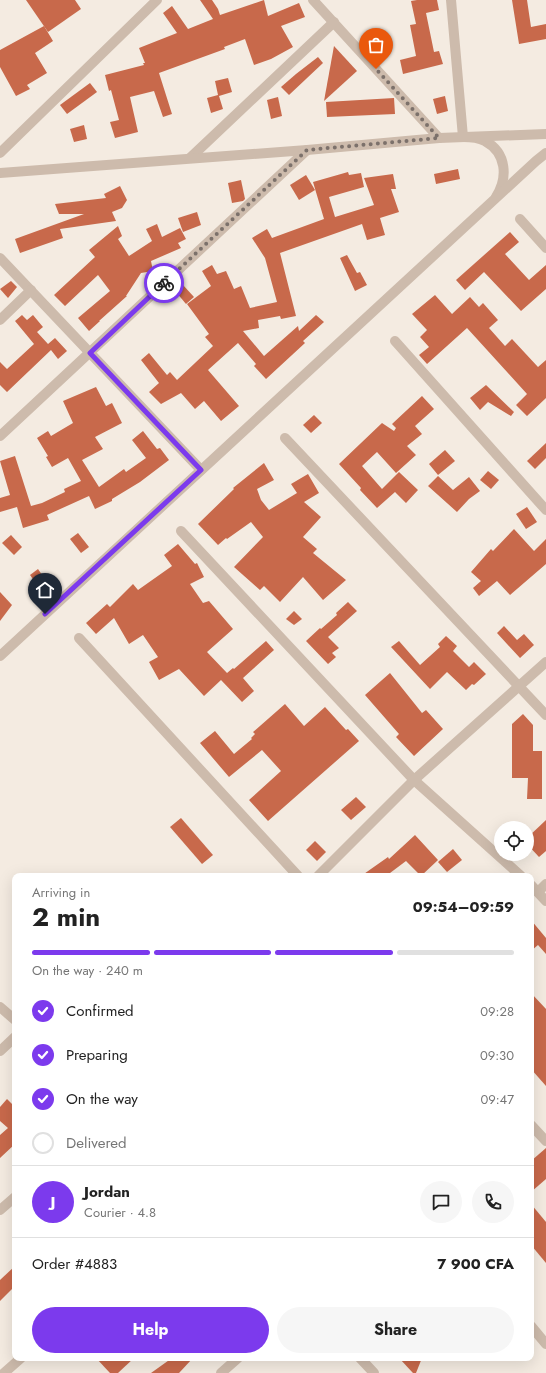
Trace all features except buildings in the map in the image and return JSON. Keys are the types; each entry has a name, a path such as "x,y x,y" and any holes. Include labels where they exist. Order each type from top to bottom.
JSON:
{"street":[{"path":"0,153 157,0"},
{"path":"313,0 439,138"},
{"path":"452,0 463,137"},
{"path":"190,158 334,22"},
{"path":"0,173 307,150 439,138 546,134"},
{"path":"463,137 485,141 495,149 502,160 504,172 503,184 497,195 490,203"},
{"path":"0,436 307,150"},
{"path":"0,656 546,153"},
{"path":"520,219 546,248"},
{"path":"0,258 201,470"},
{"path":"0,320 31,290"},
{"path":"394,341 546,510"},
{"path":"285,438 546,715"},
{"path":"181,531 414,780 517,873"},
{"path":"79,638 295,873"},
{"path":"321,873 414,780 546,662"},
{"path":"546,884 534,888 546,901"},
{"path":"0,1007 12,1017"},
{"path":"0,1050 12,1040"},
{"path":"534,1128 546,1141"},
{"path":"0,1210 12,1200"},
{"path":"534,1330 546,1344"},
{"path":"4,1373 18,1361"},
{"path":"221,1373 235,1361"},
{"path":"363,1361 374,1373"}],"way so far":[{"path":"164,283 307,150 439,138 376,69"}],"route":[{"path":"45,614 201,470 90,353 164,283"}]}
